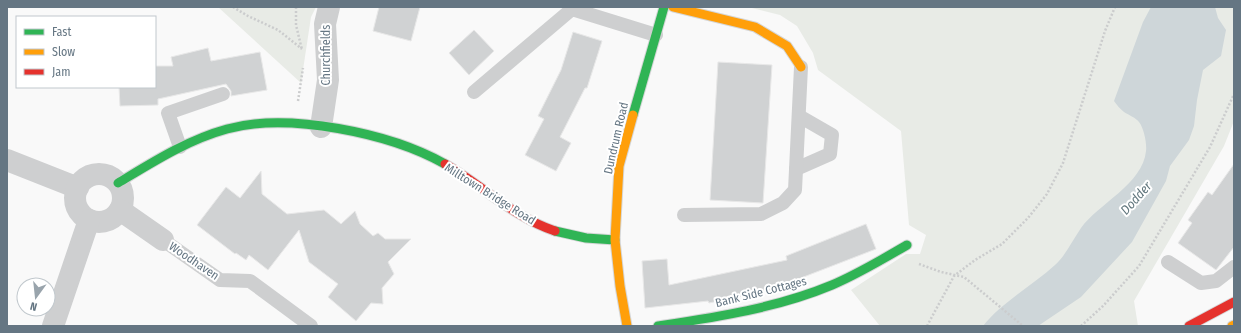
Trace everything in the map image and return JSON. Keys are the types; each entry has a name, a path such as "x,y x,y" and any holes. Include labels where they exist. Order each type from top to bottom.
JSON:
{"street":[{"name":"Churchfields","path":"321,126 328,80 325,24 329,7"},
{"name":"Dundrum Road","path":"627,326 617,263 616,240 620,166 625,141 664,7"},
{"path":"674,7 755,27 786,46 801,67"},
{"name":"Milltown Bridge Road","path":"118,183 180,147 206,136 253,124 296,124 321,126 394,143 429,157 462,174 510,209 534,223 559,233 585,239 616,240"},
{"path":"7,160 78,188"},
{"path":"97,174 105,175 118,183 123,196 120,210 116,216 103,222 89,220 78,209 76,195 78,188 89,177 97,174"},
{"name":"Woodhaven","path":"120,210 163,240"},
{"path":"53,326 89,220"},
{"name":"Bank Side Cottages","path":"658,326 759,307 795,298 853,275 907,245"},
{"path":"1189,326 1234,302"}],"lane":[{"path":"474,92 572,9 656,35"},
{"path":"684,215 761,214 783,203 795,190 801,67"},
{"path":"180,147 168,113 223,94"},
{"path":"796,169 830,154 832,135 799,116"},
{"name":"Woodhaven","path":"163,240 220,280 250,282 310,326"},
{"path":"1168,262 1202,283 1216,281 1234,267"}],"path":[{"path":"233,7 278,30 318,60 328,61"},
{"path":"296,7 296,25 303,54"},
{"path":"927,326 954,276 969,263 1002,244 1028,218 1047,194 1063,163 1105,31 1115,7"},
{"path":"296,124 303,66"},
{"path":"1081,326 1103,306 1139,266 1210,147 1234,94"},
{"path":"954,276 964,277 1023,326"}],"shaded area":[{"path":"218,7 316,7 311,17 301,83"},
{"path":"748,7 1234,7 1234,121 1224,146 1134,301 1138,326 880,326 851,290 906,254 920,254 926,235 909,225 901,131 818,70 813,53 797,26 780,15"}],"water":[{"name":"Dodder","path":"1151,7 1215,7 1218,18 1226,30 1221,56 1203,70 1194,126 1189,140 1170,166 1166,181 1132,242 1081,297 1038,326 983,326 999,309 1046,273 1059,261 1081,228 1098,210 1129,184 1143,163 1146,144 1141,125 1136,119 1123,111 1114,101 1143,22"}],"building":[{"path":"379,7 420,7 411,41 373,31"},
{"path":"474,30 494,51 469,75 449,53"},
{"path":"573,32 602,41 587,88 585,88 560,137 571,143 556,171 525,155 544,119 538,116 561,70"},
{"path":"208,48 211,61 260,52 267,90 231,96 231,91 226,84 158,99 158,105 120,106 119,88 156,88 156,66 173,66 171,57"},
{"path":"718,62 772,65 763,203 710,200"},
{"path":"1234,164 1234,247 1216,270 1178,243 1192,223 1188,220 1208,192 1212,195"},
{"path":"261,171 262,194 287,214 324,210 341,224 355,211 360,224 373,236 378,233 385,239 411,239 388,262 394,274 382,288 383,304 371,303 356,321 328,297 338,284 309,262 299,230 268,270 249,255 246,260 236,253 235,254 197,225 226,187 240,198"},
{"path":"866,224 876,249 788,283 789,286 709,303 708,301 645,308 642,261 667,259 669,285 787,260 786,256"}],"traffic: fast":[{"path":"633,115 664,7"},
{"path":"118,183 184,145 227,129 252,124 308,124 338,128 396,143 445,164"},
{"path":"555,231 586,238 615,240"},
{"path":"658,326 746,311 790,300 832,285 907,245"}],"traffic: slow":[{"path":"673,7 755,27 787,46 801,67"},
{"path":"627,326 620,286 615,240 619,166 633,115"}],"traffic: jam":[{"path":"445,164 459,172 525,218 555,231"},
{"path":"1189,326 1234,302"}]}
